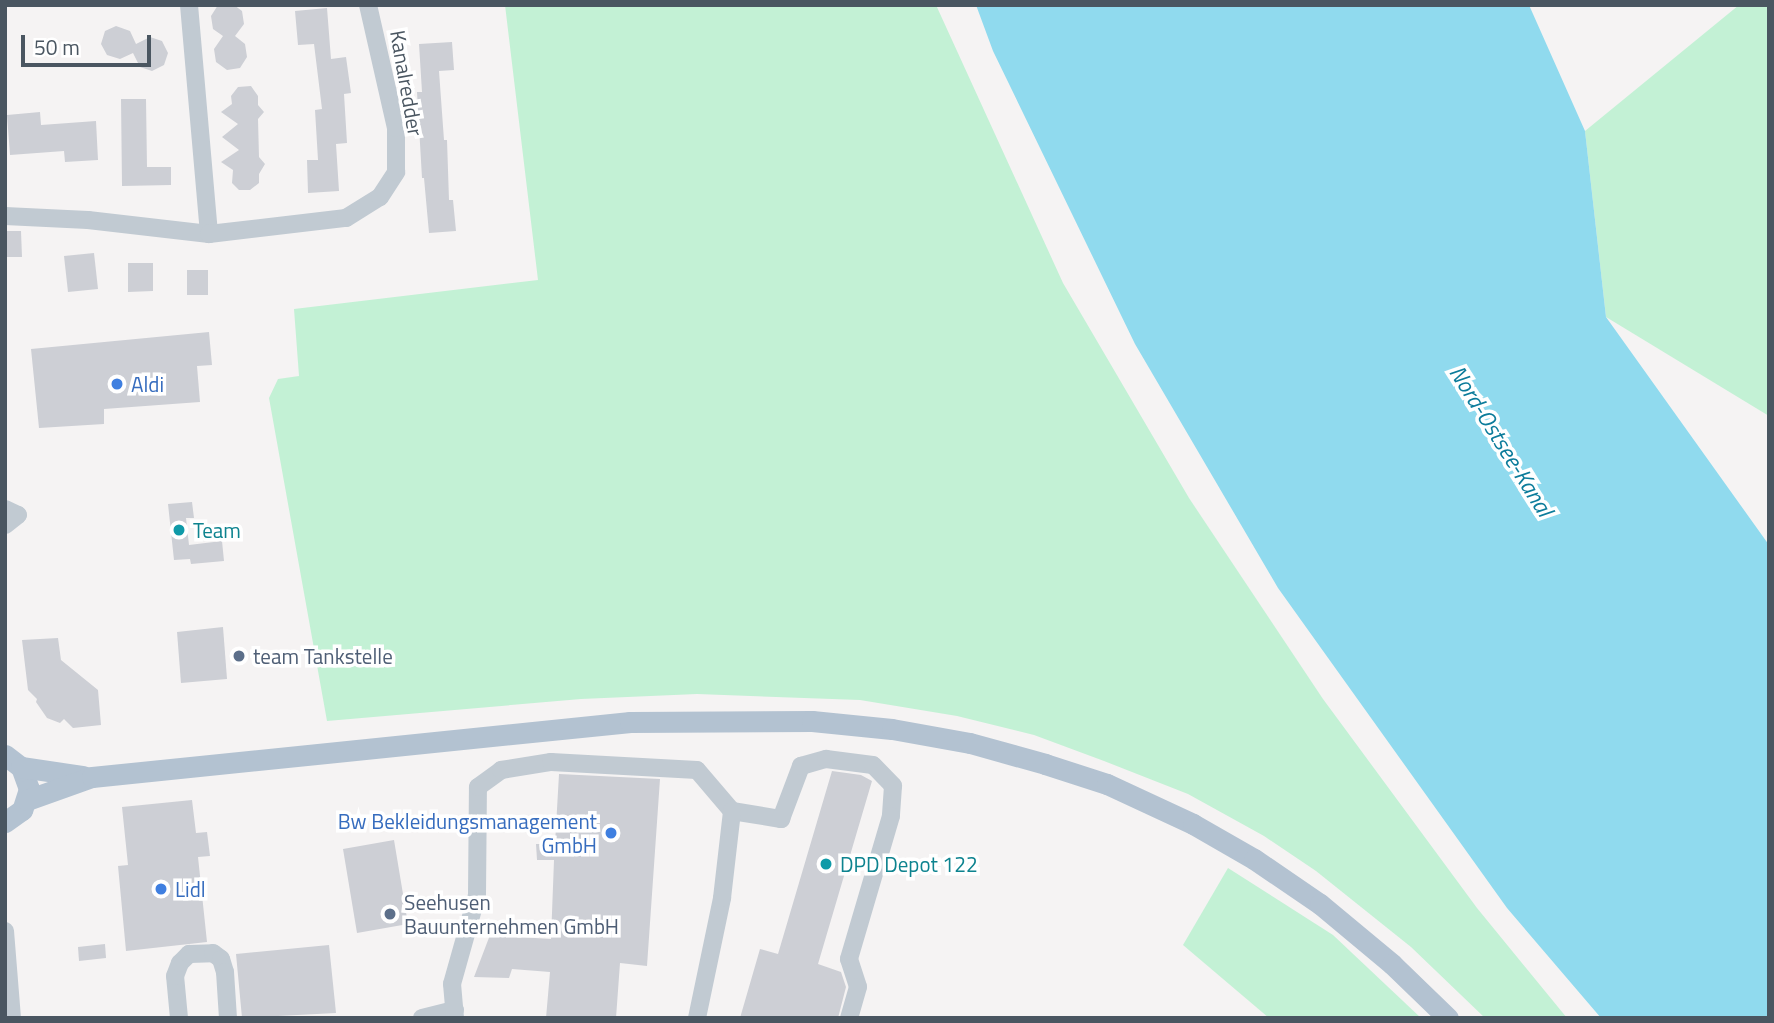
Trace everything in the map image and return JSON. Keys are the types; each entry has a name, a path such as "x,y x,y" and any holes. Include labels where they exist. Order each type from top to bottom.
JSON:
{"main road":[{"path":"13,761 33,771 92,777 630,722 812,721 892,729 970,743 1045,764 1107,784 1193,824 1254,859 1320,904 1392,964 1448,1018"},
{"path":"5,822 22,810 27,800 27,777 13,761"},
{"path":"27,800 92,777"}],"street":[{"path":"189,5 209,234"},
{"name":"Kanalredder","path":"5,216 88,220 209,234 346,218 380,197 396,172 396,128 368,5"},
{"path":"5,509 18,515 5,524"},
{"path":"422,1018 455,1014 452,984 477,895 478,786 502,770 551,762 697,769 732,811 781,819 801,766 826,759 873,765 892,786 891,816 849,960 858,986 849,1018"},
{"path":"697,1018 722,898 732,811"},
{"path":"5,931 12,1018"},
{"path":"179,1018 175,976 180,963 189,954 213,953 221,959 225,972 228,1018"}],"green space":[{"path":"505,5 936,5 1063,283 1189,498 1323,699 1477,908 1567,1018 1485,1018 1411,947 1316,871 1264,836 1188,794 1104,761 1034,735 957,716 860,700 697,694 581,699 327,721 269,398 278,379 299,376 294,309 538,280"},
{"path":"1739,5 1769,5 1769,416 1606,317 1585,131"},
{"path":"1228,868 1333,935 1421,1018 1269,1018 1183,945"}],"water":[{"name":"Nord-Ostsee-Kanal","path":"976,5 1529,5 1585,131 1606,317 1769,545 1769,1018 1601,1018 1507,908 1278,588 1135,344 993,51"}],"building":[{"path":"218,5 234,5 242,11 244,24 235,36 245,44 247,57 240,68 227,70 216,62 214,49 223,36 213,29 211,16"},
{"path":"327,8 331,59 346,57 351,93 344,94 347,143 336,144 339,191 308,193 307,160 318,160 315,110 322,109 314,44 298,45 295,11"},
{"path":"116,26 130,31 136,44 150,37 162,41 168,53 164,65 152,71 140,67 133,53 120,59 107,55 101,44 105,31"},
{"path":"452,42 454,70 439,71 444,140 447,140 449,200 453,200 456,231 429,233 422,178 417,92 422,92 419,44"},
{"path":"251,86 258,96 258,105 264,112 258,119 259,157 265,164 259,174 259,183 250,190 239,190 232,183 233,170 221,162 239,150 222,137 238,124 221,112 232,104 231,96 238,87"},
{"path":"121,99 146,99 147,167 171,167 171,185 122,186"},
{"path":"40,112 41,125 96,121 98,160 65,162 64,151 10,155 7,115"},
{"path":"5,231 21,231 22,257 5,257"},
{"path":"94,253 98,289 68,292 64,256"},
{"path":"128,263 153,263 153,291 128,292"},
{"path":"187,270 208,270 208,295 187,295"},
{"name":"Aldi","path":"209,332 212,365 197,366 200,402 104,409 104,424 39,428 31,349"},
{"name":"Team","path":"192,502 194,518 186,518 189,545 222,541 224,561 191,564 190,559 174,560 168,504"},
{"path":"223,627 227,679 181,683 177,632"},
{"path":"58,638 61,660 98,690 101,725 73,728 64,719 60,723 47,718 36,702 37,699 28,690 22,640"},
{"name":"DPD Depot 122","path":"832,771 861,775 872,781 818,964 841,972 846,987 838,1018 740,1018 760,949 778,954"},
{"path":"559,774 660,779 647,966 620,963 616,1018 546,1018 550,972 512,969 509,978 474,977 490,935 551,939 554,860 537,860 536,844 555,844"},
{"name":"Lidl","path":"192,800 196,833 207,832 210,856 198,857 207,942 126,951 118,866 128,865 122,807"},
{"path":"394,840 408,924 357,933 343,849"},
{"path":"105,944 106,958 79,961 78,947"},
{"path":"329,945 336,1013 242,1018 236,954"}],"place":[{"name":"Aldi","path":"117,384"},
{"name":"Team","path":"179,530"},
{"name":"team Tankstelle","path":"239,656"},
{"name":"Bw Bekleidungsmanagement GmbH","path":"611,833"},
{"name":"DPD Depot 122","path":"826,864"},
{"name":"Lidl","path":"161,889"},
{"name":"Seehusen Bauunternehmen GmbH","path":"390,914"}]}
